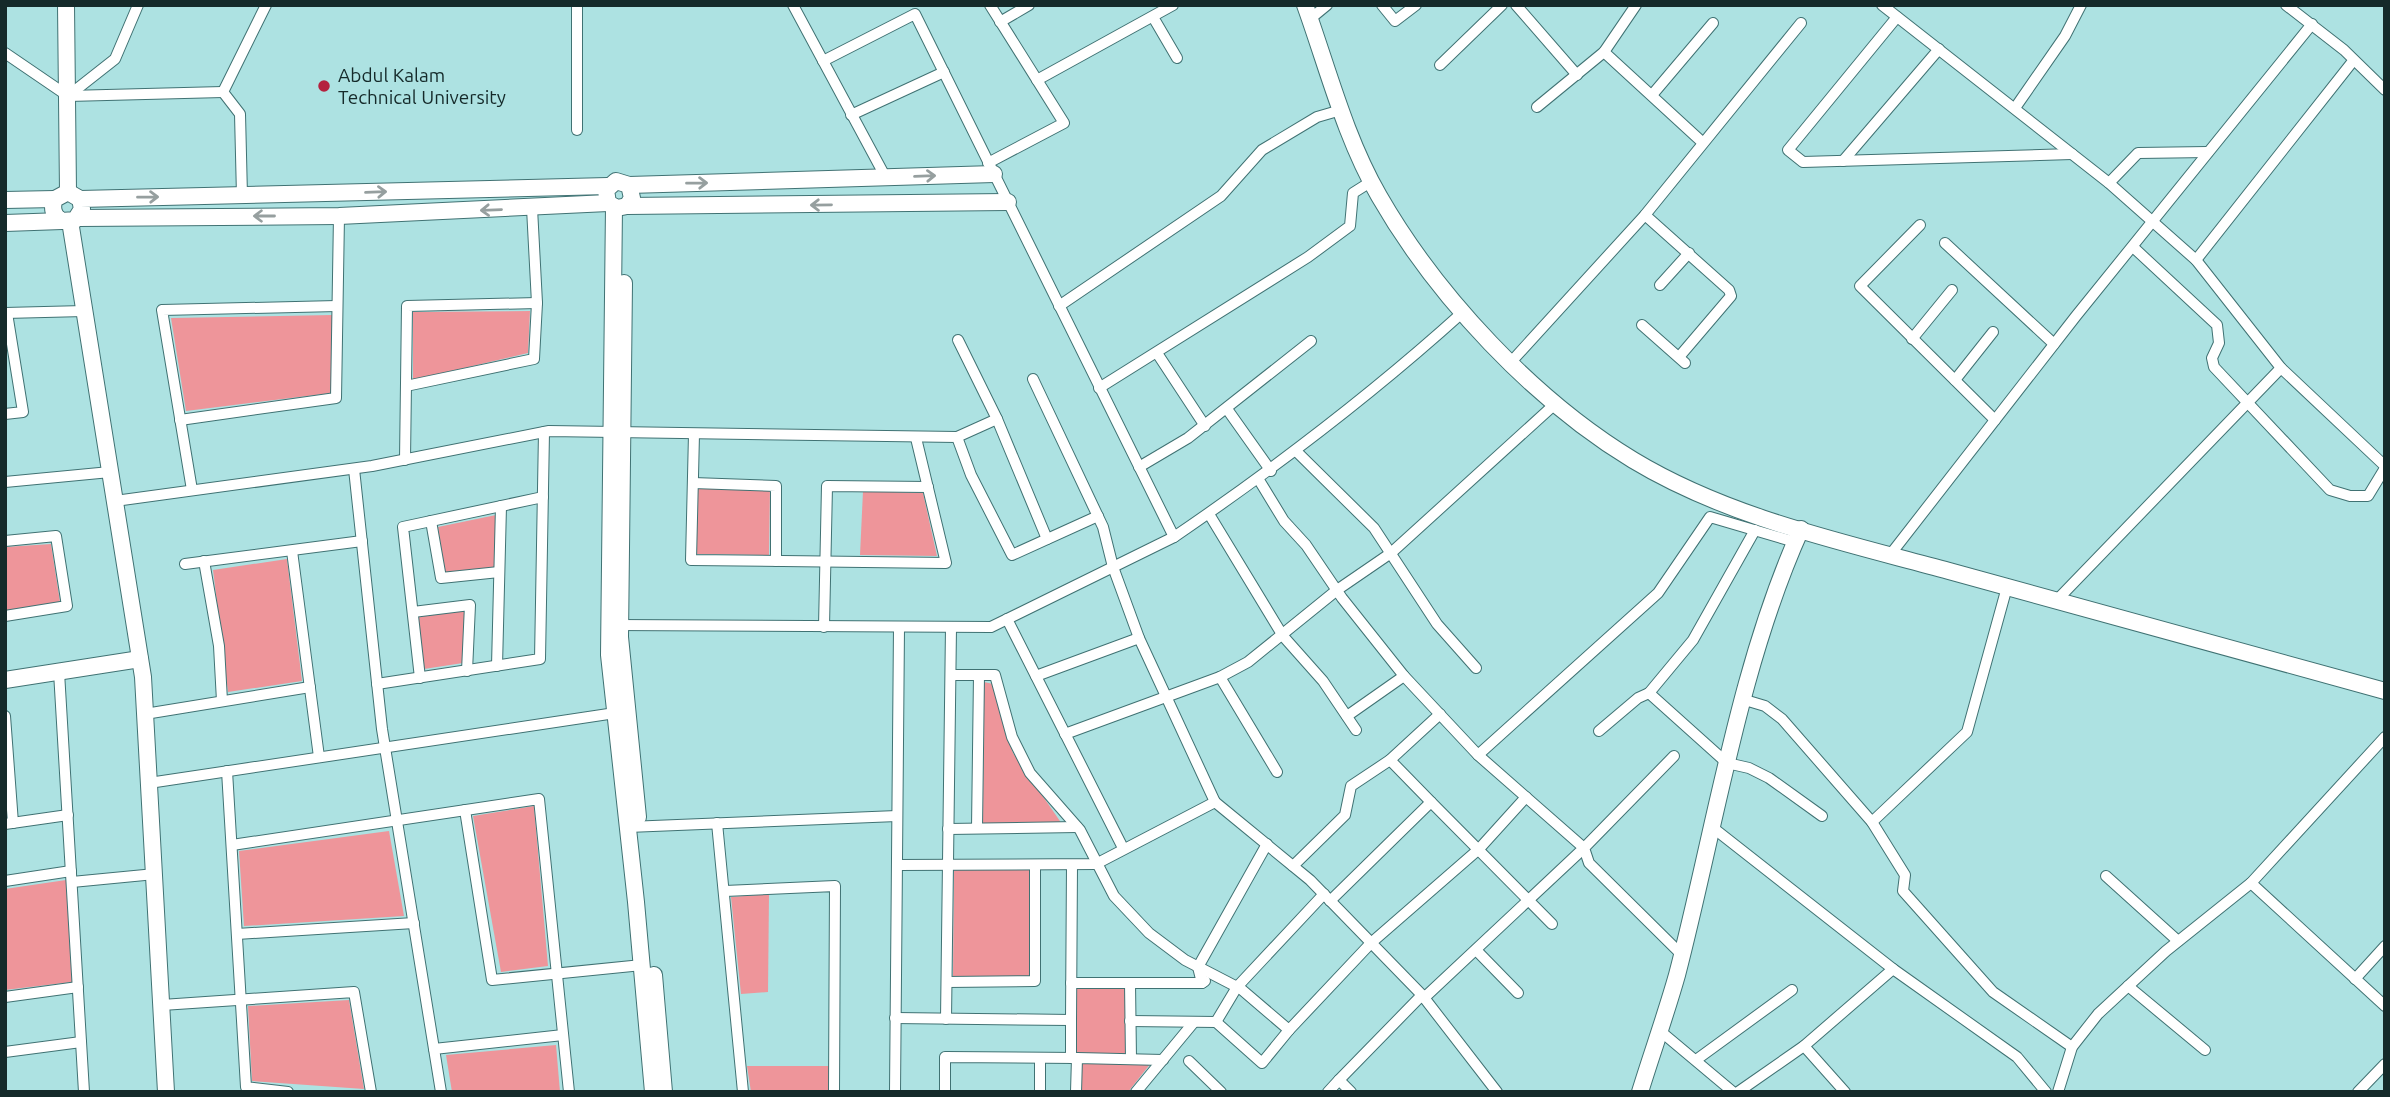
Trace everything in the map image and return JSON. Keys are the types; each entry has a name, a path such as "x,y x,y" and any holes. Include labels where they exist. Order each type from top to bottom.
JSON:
{"street":[{"path":"66,5 68,197 54,211 70,220"},
{"path":"68,96 115,59 138,5"},
{"path":"223,92 266,5"},
{"path":"576,130 577,5"},
{"path":"793,5 886,178"},
{"path":"5,200 608,186 621,181 629,185 886,178 991,168 1064,123 990,5"},
{"path":"1000,22 1029,5"},
{"path":"1037,80 1173,5"},
{"path":"1327,5 1308,12 1353,144 1372,181 1416,252 1463,312 1555,404 1633,460 1723,505 1798,536"},
{"path":"1381,5 1395,21 1416,5"},
{"path":"1440,65 1502,5"},
{"path":"1516,5 1577,75"},
{"path":"1537,107 1604,52 1636,5"},
{"path":"1882,5 2109,183 2196,260 2281,368 2385,467 2368,496 2350,496 2330,491 2214,368 2212,358 2219,343 2217,325 2133,247"},
{"path":"2015,108 2065,36 2081,5"},
{"path":"2286,5 2312,24 2385,90"},
{"path":"822,61 915,14 1174,537"},
{"path":"1897,17 1788,150 1803,162 2072,154"},
{"path":"1153,18 1177,58"},
{"path":"1653,95 1713,23"},
{"path":"1511,362 1645,215 1801,23"},
{"path":"1890,555 2054,344 2312,24"},
{"path":"1843,161 1939,49"},
{"path":"5,52 68,96 223,92"},
{"path":"1604,52 1702,142"},
{"path":"2196,260 2353,61"},
{"path":"852,114 944,72"},
{"path":"223,92 240,114 243,196"},
{"path":"1059,306 1221,196 1262,150 1317,117 1341,110"},
{"path":"2109,183 2138,153 2208,152"},
{"path":"1100,388 1308,257 1350,226 1353,193 1372,181"},
{"path":"618,206 633,194 629,185"},
{"path":"608,186 605,194 618,206 615,713 633,827 653,1092"},
{"path":"68,197 82,209 70,220"},
{"path":"5,223 339,216 618,206 1008,202"},
{"path":"406,386 534,359 537,303 533,208"},
{"path":"1642,325 1682,360 1731,296 1730,290 1645,215"},
{"path":"180,420 336,398 339,216"},
{"path":"70,220 140,659 166,1092"},
{"path":"1920,225 1860,286 1994,420"},
{"path":"1945,243 2054,344"},
{"path":"1660,285 1689,253"},
{"path":"1912,339 1952,290"},
{"path":"405,460 407,306 537,303"},
{"path":"192,490 162,310 337,306"},
{"path":"5,414 23,412 6,313 84,311"},
{"path":"614,626 991,627 1174,537 1209,514 1271,471 1385,383 1463,312"},
{"path":"1955,380 1993,331"},
{"path":"958,340 997,419 1047,539"},
{"path":"1139,467 1205,426 1311,341"},
{"path":"1157,353 1205,426"},
{"path":"2056,601 2281,368"},
{"path":"1033,379 1098,516 1139,638 1215,802 1327,897 1423,996 1497,1092"},
{"path":"1065,734 1220,677 1248,662 1337,590 1391,553 1555,404"},
{"path":"1227,409 1271,471"},
{"path":"115,500 354,469 544,432 957,437 997,419"},
{"path":"377,684 540,659 544,432"},
{"path":"694,434 691,560 946,563 916,438"},
{"path":"957,437 971,475 1012,555 1098,516"},
{"path":"1296,451 1374,528 1437,624 1476,668"},
{"path":"354,469 385,748 441,1092"},
{"path":"5,482 110,472"},
{"path":"1258,480 1284,521 1306,545 1337,590 1404,676 1478,755 1584,848 1589,863 1682,955"},
{"path":"693,483 776,486 776,561"},
{"path":"824,626 827,486 928,487"},
{"path":"420,678 403,527 543,496"},
{"path":"497,666 500,506"},
{"path":"1209,514 1283,636 1323,681 1356,730"},
{"path":"1478,755 1658,593 1710,517 1755,530 1890,555 2385,691"},
{"path":"431,521 441,579 499,572"},
{"path":"1600,732 1638,698 1649,693 1693,640 1755,530"},
{"path":"5,541 56,536 67,606 5,617"},
{"path":"1640,1092 1682,955 1727,763 1779,580 1798,536"},
{"path":"185,564 362,541"},
{"path":"292,551 319,757"},
{"path":"204,561 219,646 222,701"},
{"path":"1872,822 1967,732 2007,587"},
{"path":"413,612 470,605 467,670"},
{"path":"1007,619 1123,848"},
{"path":"614,626 633,827 664,1092"},
{"path":"895,1092 899,627"},
{"path":"946,1019 951,627"},
{"path":"1036,676 1139,638"},
{"path":"5,680 140,659"},
{"path":"60,672 84,1092"},
{"path":"951,674 995,675 1012,737 1030,773 1077,827 1114,895 1149,933 1198,967 1237,987 1289,1030"},
{"path":"977,828 979,675"},
{"path":"1347,716 1404,676"},
{"path":"1220,677 1277,772"},
{"path":"145,714 310,687"},
{"path":"1649,693 1727,763 1749,768 1769,778 1822,817"},
{"path":"1745,700 1765,706 1782,719 1872,822 1905,875 1903,891 1993,992 2072,1048"},
{"path":"149,783 615,713"},
{"path":"1293,866 1345,816 1351,786 1390,760 1440,714"},
{"path":"5,716 9,824 68,815"},
{"path":"2057,1092 2072,1048 2098,1014 2178,941 2251,883 2384,739"},
{"path":"1328,1092 1423,996 1584,848 1674,756"},
{"path":"1390,760 1552,924"},
{"path":"227,771 246,1087 288,1092"},
{"path":"1130,1021 1216,1022 1262,1063 1289,1030 1371,943 1479,849 1526,797"},
{"path":"232,845 539,799 569,1092"},
{"path":"897,865 1096,864 1215,802"},
{"path":"1216,1022 1237,987 1327,897 1431,802"},
{"path":"465,810 492,980 642,965"},
{"path":"633,827 897,816"},
{"path":"717,823 743,1092"},
{"path":"948,829 1077,827"},
{"path":"1712,827 1893,968 2017,1057 2046,1092"},
{"path":"1202,983 1198,967 1267,844"},
{"path":"1072,864 1071,1020 1076,1092"},
{"path":"947,982 1035,981 1035,865"},
{"path":"5,881 155,874"},
{"path":"2106,876 2178,941"},
{"path":"2251,883 2385,1006"},
{"path":"725,891 835,886 834,1092"},
{"path":"237,934 414,923"},
{"path":"2355,979 2385,946"},
{"path":"1476,950 1518,993"},
{"path":"1659,1030 1735,1092 1804,1046 1893,968"},
{"path":"1072,983 1202,983 1212,974"},
{"path":"1130,983 1130,1059"},
{"path":"2128,986 2205,1050"},
{"path":"5,997 78,987"},
{"path":"1696,1060 1792,990"},
{"path":"162,1005 354,992 371,1092"},
{"path":"895,1018 1071,1020"},
{"path":"1136,1092 1194,1022"},
{"path":"434,1049 563,1035"},
{"path":"5,1052 81,1042"},
{"path":"1804,1046 1845,1092"},
{"path":"945,1092 945,1057 1163,1060"},
{"path":"1040,1059 1040,1092"},
{"path":"1189,1061 1221,1092 1229,1092"},
{"path":"2358,1092 2385,1064"},
{"path":"1339,1080 1351,1092"}],"shaded area":[{"path":"530,311 528,353 413,380 413,312"},
{"path":"332,315 332,393 186,411 171,318"},
{"path":"697,488 770,489 769,555 696,554"},
{"path":"863,491 923,493 937,556 860,555"},
{"path":"496,515 495,568 445,574 438,527"},
{"path":"51,544 60,602 5,611 5,547"},
{"path":"287,559 302,681 228,692 213,570"},
{"path":"465,609 463,663 424,669 417,616"},
{"path":"984,682 993,684 1013,753 1062,824 983,823"},
{"path":"534,806 548,966 501,972 473,816"},
{"path":"389,831 404,916 244,926 239,851"},
{"path":"954,870 1030,870 1030,976 953,976"},
{"path":"66,880 72,982 5,990 5,889"},
{"path":"769,894 768,992 741,994 731,897"},
{"path":"1075,988 1126,988 1126,1054 1074,1053"},
{"path":"349,1000 364,1089 252,1081 248,1006"},
{"path":"556,1045 560,1092 452,1092 446,1055"},
{"path":"1082,1063 1151,1063 1128,1092 1081,1092"},
{"path":"747,1066 830,1066 829,1092 751,1092"}],"place":[{"name":"Abdul Kalam Technical University","path":"324,86"}]}
